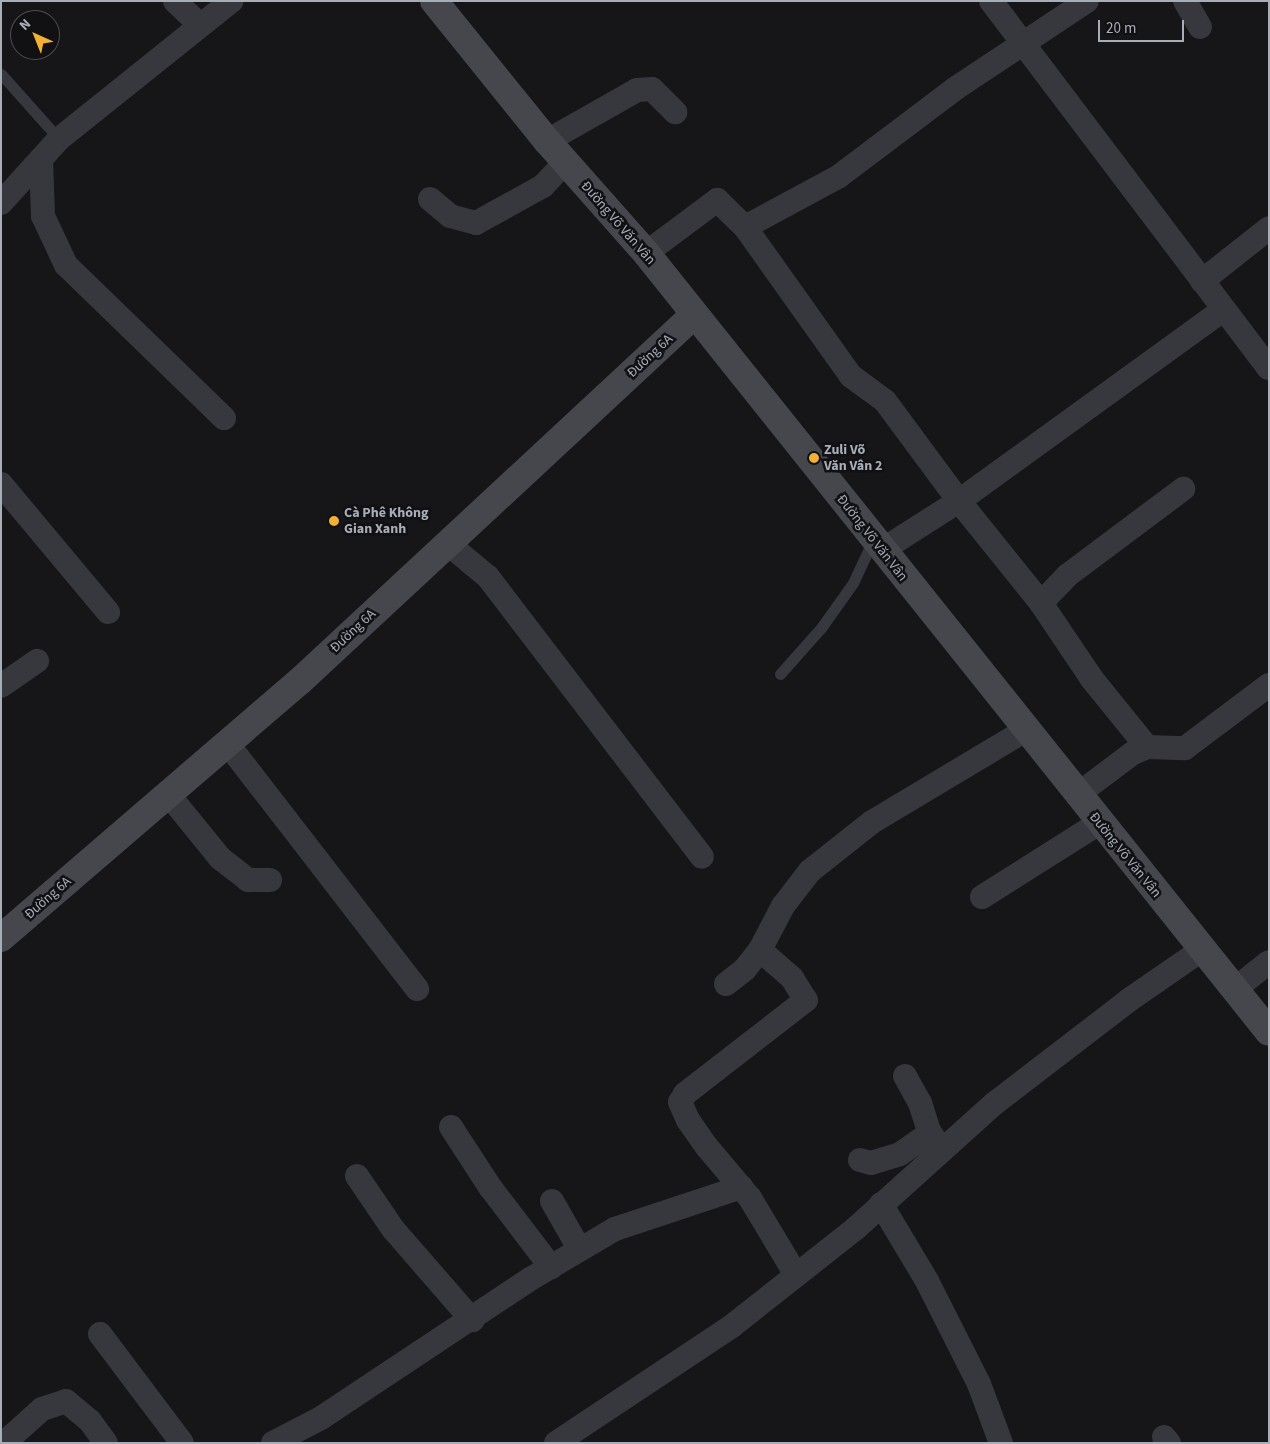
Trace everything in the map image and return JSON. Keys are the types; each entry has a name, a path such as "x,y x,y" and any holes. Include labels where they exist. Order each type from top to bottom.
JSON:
{"street":[{"path":"176,1 200,26"},
{"path":"1,203 59,139 231,1"},
{"name":"Đường Võ Văn Vân","path":"434,1 547,141 646,253 1076,795 1269,1032"},
{"path":"990,1 1269,368"},
{"path":"745,227 838,178 956,88 1024,45 1087,1"},
{"path":"1185,1 1200,27"},
{"path":"547,141 637,90 652,89 675,112"},
{"path":"41,159 43,216 66,265 224,418"},
{"path":"430,199 450,216 476,223 543,186 565,162"},
{"path":"646,253 717,200 745,227 852,376 886,401 959,502 1041,603 1092,679 1147,747"},
{"path":"1202,281 1269,228"},
{"path":"878,545 959,502 1224,309"},
{"name":"Đường 6A","path":"1,938 300,681 694,315"},
{"path":"1,484 108,612"},
{"path":"1041,603 1068,575 1183,489"},
{"path":"447,544 488,577 702,857"},
{"path":"1,686 37,661"},
{"path":"1076,795 1133,753 1147,747 1185,748 1269,685"},
{"path":"726,984 745,969 760,950 783,906 810,871 872,822 1026,730"},
{"path":"227,742 417,989"},
{"path":"168,794 220,858 248,880 270,880"},
{"path":"982,896 1099,822"},
{"path":"860,1160 872,1163 936,1141 1003,1097 1129,1000 1203,949"},
{"path":"760,950 792,978 806,1000 685,1094 680,1102 688,1120 741,1187 796,1275"},
{"path":"1235,989 1269,962"},
{"path":"905,1076 920,1103 936,1141"},
{"path":"450,1127 490,1187 551,1267"},
{"path":"556,1443 732,1326 881,1204 936,1141"},
{"path":"357,1176 393,1229 472,1320"},
{"path":"273,1443 321,1418 551,1267 616,1229 741,1187"},
{"path":"552,1201 580,1250"},
{"path":"881,1204 927,1281 979,1384 1001,1443"},
{"path":"100,1334 136,1386 182,1443"},
{"path":"4,1443 42,1408 66,1401 90,1421 106,1443"}],"lane":[{"path":"1,74 59,139"},
{"path":"780,674 821,628 878,545"}],"place":[{"name":"Zuli Võ Văn Vân 2","path":"814,458"},
{"name":"Cà Phê Không Gian Xanh","path":"334,521"}]}
